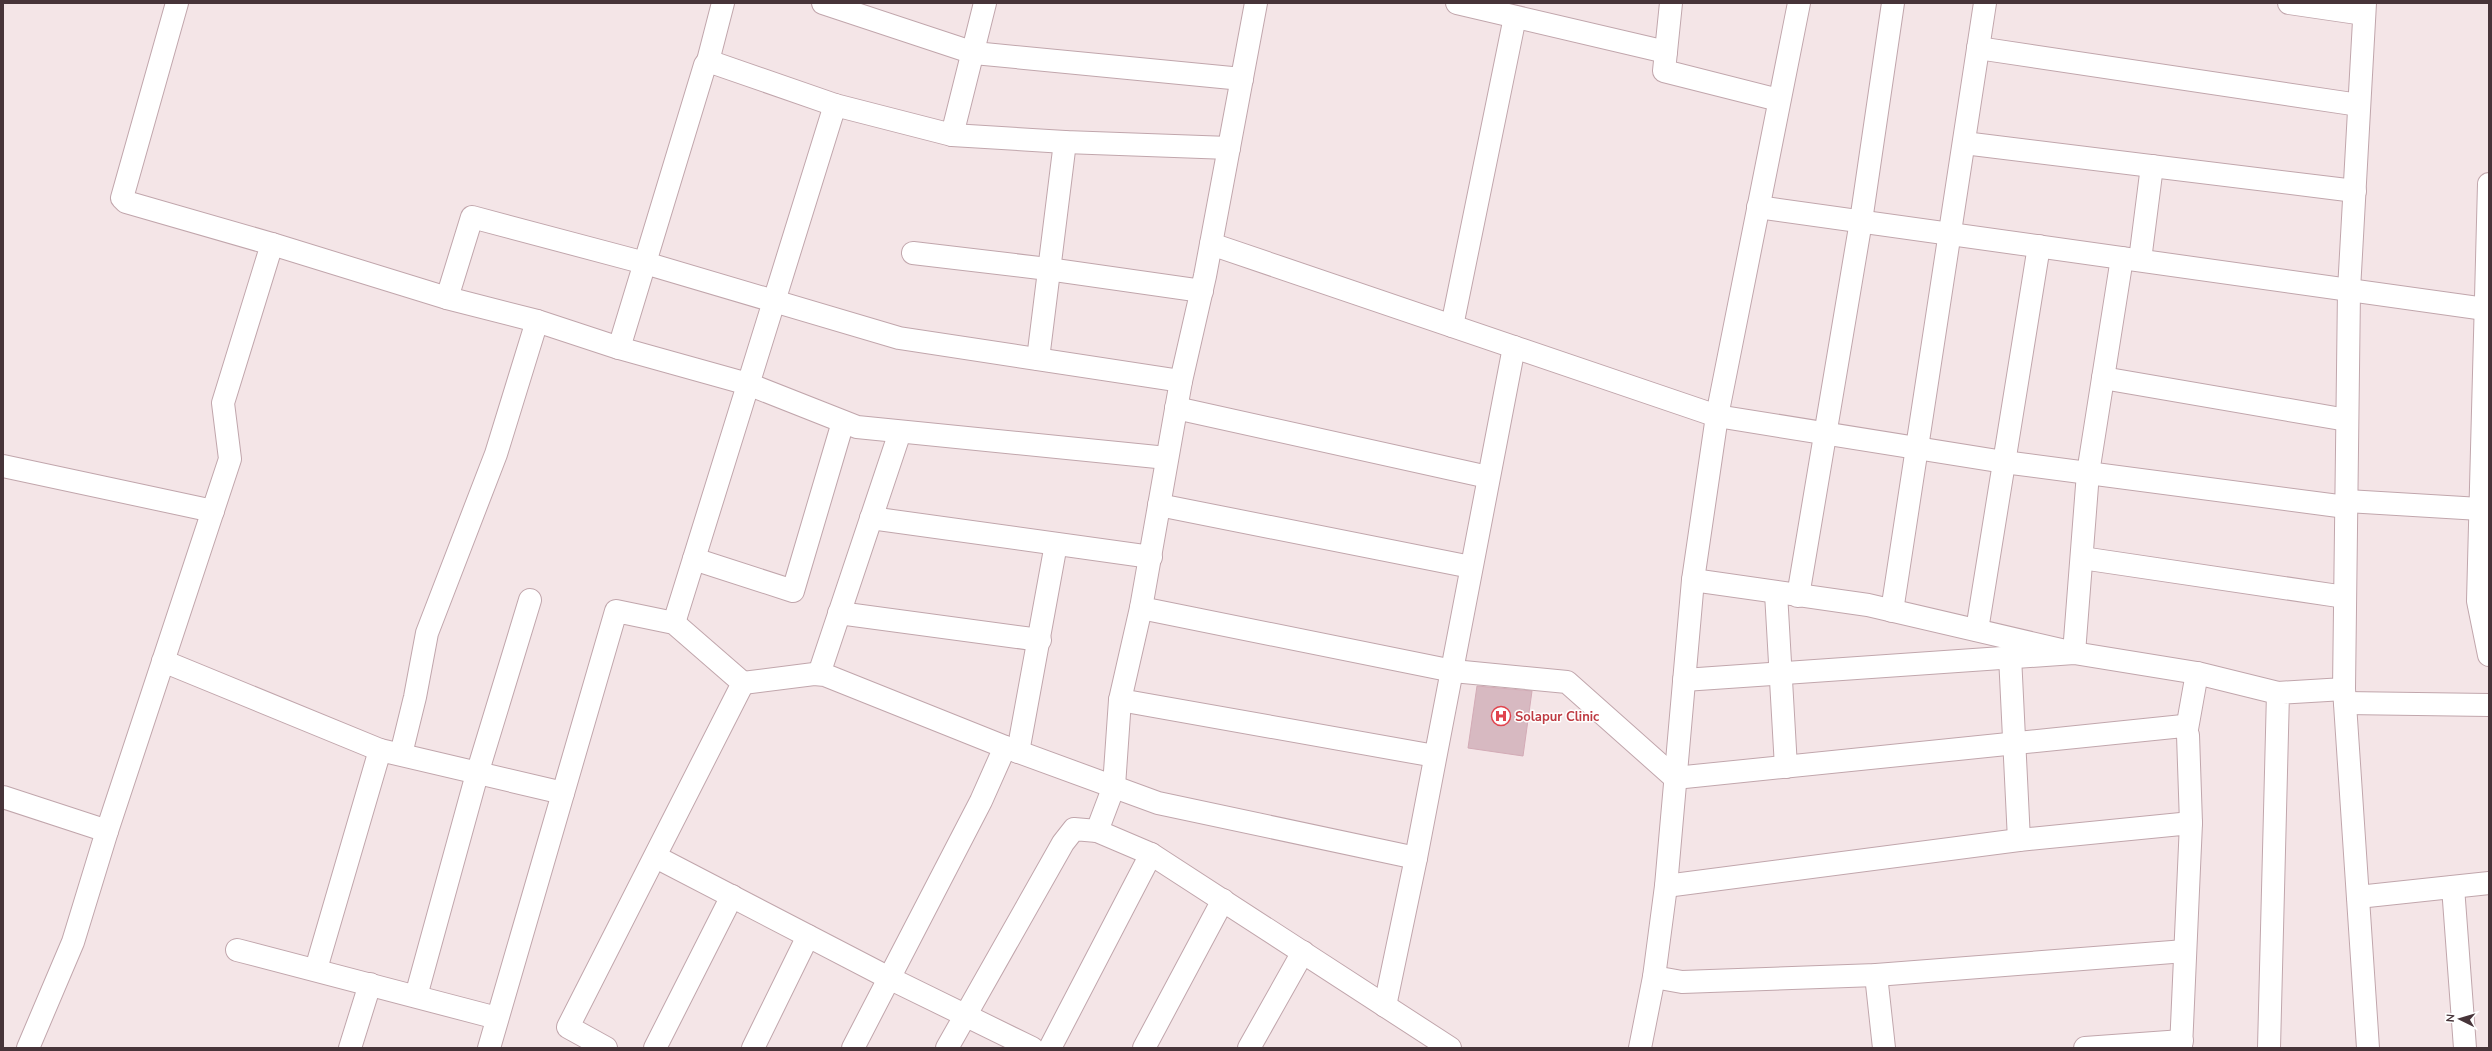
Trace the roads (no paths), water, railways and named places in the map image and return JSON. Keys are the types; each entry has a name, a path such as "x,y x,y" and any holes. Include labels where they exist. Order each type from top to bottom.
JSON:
{"street":[{"path":"177,3 122,198 126,202 272,244 447,298 537,321 619,348 748,384 857,427 1167,458"},
{"path":"619,348 705,65 708,61 723,3"},
{"path":"823,3 974,53 1242,79"},
{"path":"952,135 974,53 985,3"},
{"path":"1097,831 1114,786 1120,700 1151,557 1181,381 1202,291 1256,3"},
{"path":"1672,3 1664,71 1779,100"},
{"path":"1640,1048 1654,977 1666,886 1693,580 1717,416 1798,3"},
{"path":"1798,596 1861,222 1894,3"},
{"path":"1892,611 1951,234 1985,3"},
{"path":"2289,3 2365,8 2349,290 2344,696 2368,1048"},
{"path":"1465,4 1666,52"},
{"path":"1452,326 1515,17"},
{"path":"1978,48 2359,105"},
{"path":"708,61 835,105 952,135 1065,142 1229,148"},
{"path":"674,623 835,105"},
{"path":"1038,359 1065,142"},
{"path":"1964,143 2355,191"},
{"path":"2074,653 2088,473 2103,378 2152,166"},
{"path":"2489,184 2485,309 2485,420 2480,508 2484,551 2478,601 2489,655"},
{"path":"1758,207 2485,309"},
{"path":"447,298 472,217 645,263 899,338 1181,381"},
{"path":"28,1048 73,942 107,832 230,459 224,403 272,244"},
{"path":"1211,244 1717,416 2004,462 2088,473 2346,504 2480,508"},
{"path":"1977,630 2039,246"},
{"path":"913,253 1048,269 1202,291"},
{"path":"316,969 390,752 415,697 427,633 496,454 537,321"},
{"path":"1385,1006 1416,858 1514,347"},
{"path":"2103,378 2348,420"},
{"path":"1176,408 1488,477"},
{"path":"694,558 793,591 843,422"},
{"path":"819,674 900,432"},
{"path":"3,466 213,511"},
{"path":"1160,504 1471,567"},
{"path":"871,518 1151,557"},
{"path":"853,1048 981,801 1012,750 1040,640 1056,544"},
{"path":"2082,558 2345,597"},
{"path":"1693,580 1892,611 2074,653 2197,673 2278,693 2489,705"},
{"path":"1776,593 1779,672 1786,766"},
{"path":"416,996 477,774 530,600"},
{"path":"1141,608 1452,671 1567,682 1675,778 2015,744 2176,725 2187,729"},
{"path":"489,1048 616,611 674,623 743,683 819,674 1012,750 1158,803 1190,812 1416,858"},
{"path":"840,613 1040,640"},
{"path":"1684,680 2010,656 2074,653"},
{"path":"2010,656 2019,840"},
{"path":"163,661 390,752 477,774 563,793"},
{"path":"2085,1048 2182,1044 2191,823 2187,729 2197,673"},
{"path":"606,1048 568,1027 656,857 743,683"},
{"path":"2270,1048 2278,693"},
{"path":"1120,700 1435,756"},
{"path":"3,796 107,832"},
{"path":"1666,886 2019,840 2191,823"},
{"path":"947,1048 1063,843 1074,829 1097,831 1151,854 1450,1048"},
{"path":"1050,1048 1151,854"},
{"path":"656,857 889,978 1032,1048"},
{"path":"2358,897 2489,883"},
{"path":"2452,887 2465,1048"},
{"path":"655,1048 732,896"},
{"path":"1144,1048 1223,900"},
{"path":"753,1048 808,936"},
{"path":"237,950 316,969 497,1018"},
{"path":"1654,977 1682,982 1876,975 2185,951"},
{"path":"1249,1048 1303,952"},
{"path":"1876,975 1884,1048"},
{"path":"350,1048 370,984"}],"place":[{"name":"Solapur Clinic","path":"1501,716"}]}
